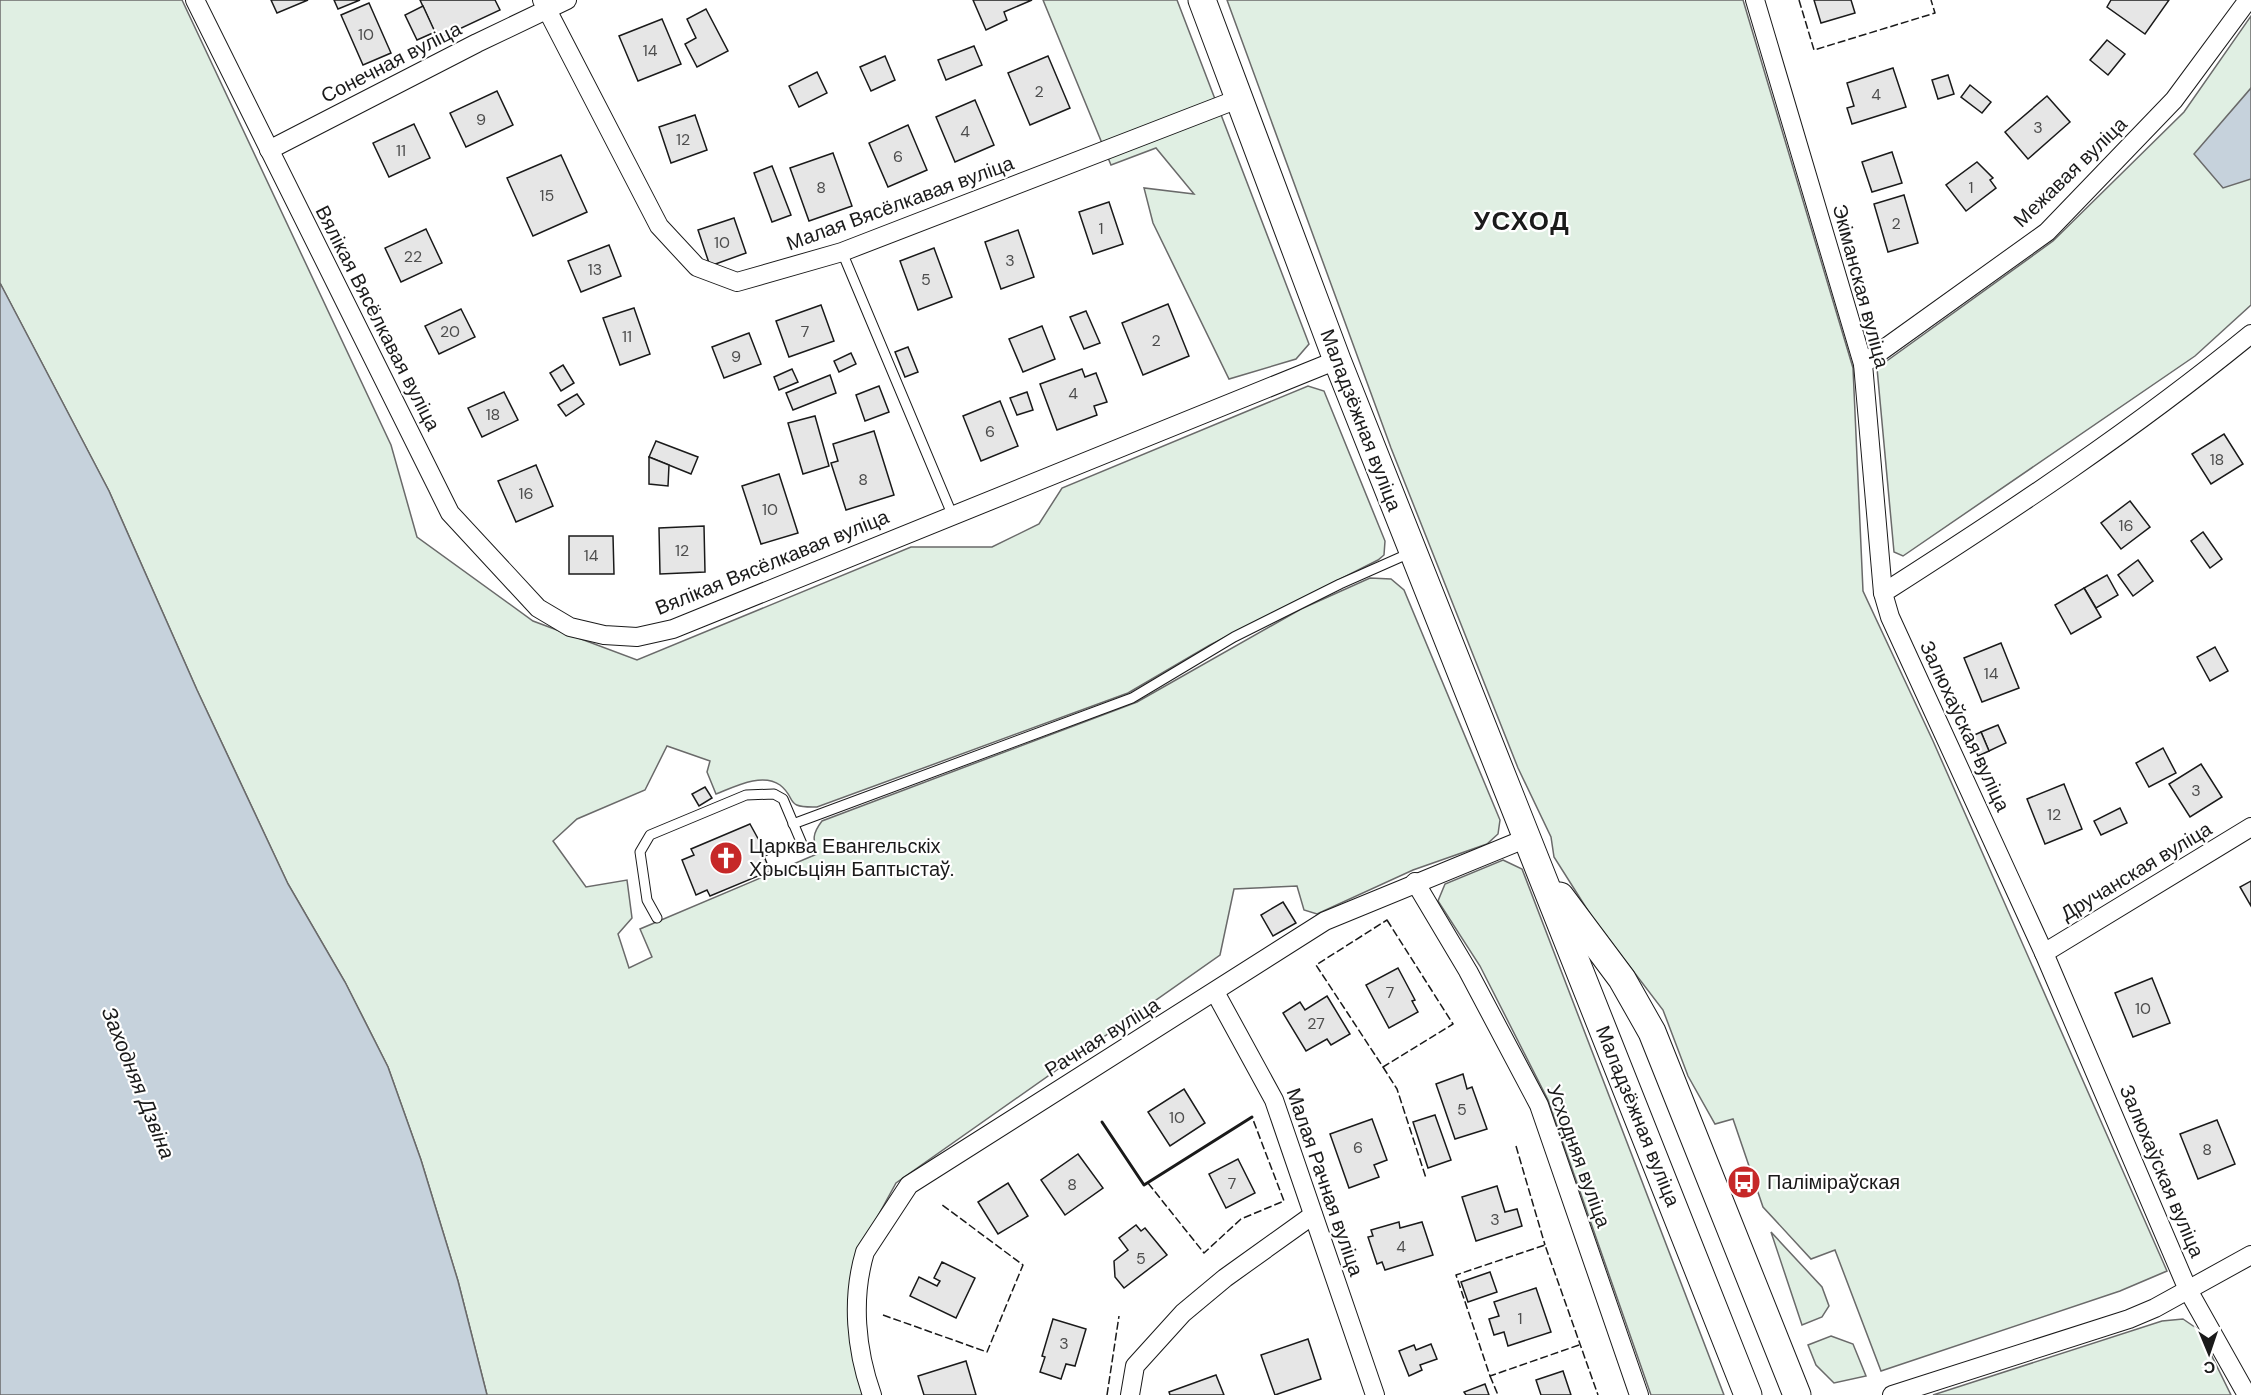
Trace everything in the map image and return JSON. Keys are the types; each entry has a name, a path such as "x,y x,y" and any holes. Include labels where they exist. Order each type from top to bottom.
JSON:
{"main road":[{"name":"Маладзёжная вуліца","path":"1202,0 1337,360 1412,552 1748,1395"},
{"name":"Маладзёжная вуліца","path":"1527,838 1548,879 1622,980 1652,1032 1797,1395"}],"street":[{"name":"Вялікая Вясёлкавая вуліца","path":"195,0 450,513 538,608 570,627 604,635 638,637 673,629 952,514 1337,360"},
{"name":"Сонечная вуліца","path":"269,150 544,5 567,0"},
{"name":"Экіманская вуліца","path":"1755,0 1863,364 1883,592"},
{"name":"Межавая вуліца","path":"1863,364 2047,232 2174,100 2248,0"},
{"name":"Малая Вясёлкавая вуліца","path":"544,5 659,226 697,267 737,282 842,252 1238,99"},
{"path":"1883,592 2016,508 2206,371 2251,334"},
{"name":"Залюхаўская вуліца","path":"1883,592 1890,617 2044,953 2188,1290 2247,1395"},
{"name":"Дручанская вуліца","path":"2044,953 2251,827"},
{"name":"Рачная вуліца","path":"872,1395 856,1331 862,1264 865,1252 909,1185 1325,921 1415,882 1527,838"},
{"name":"Усходняя вуліца","path":"1415,882 1468,971 1539,1105 1639,1395"},
{"name":"Малая Рачная вуліца","path":"1215,992 1274,1100 1375,1395"},
{"path":"1130,1395 1135,1366 1183,1312 1225,1278 1313,1215"},
{"path":"1892,1395 2129,1319 2251,1255"}],"lane":[{"path":"842,252 952,514"},
{"path":"794,824 1132,698 1234,637 1340,584 1412,552"},
{"path":"657,918 647,900 640,852 650,835 746,795 774,794 783,799 802,844"}],"green space":[{"path":"0,0 182,0 391,445 417,537 533,621 637,660 911,547 992,547 1039,524 1062,488 1308,386 1324,391 1385,541 1384,555 1378,560 1210,645 1128,693 817,807 795,804 785,790 773,781 748,782 716,794 707,772 710,761 667,746 645,790 577,819 553,841 586,887 627,880 632,918 618,934 629,968 652,957 640,929 817,854 814,837 822,821 1137,702 1301,609 1370,578 1391,579 1404,590 1500,820 1498,834 1487,844 1413,870 1317,914 1304,910 1297,886 1234,889 1220,955 896,1183 855,1258 850,1331 863,1395 487,1395 458,1281 421,1160 388,1067 345,982 288,884 197,690 109,491 0,283"},
{"path":"1043,0 1177,0 1309,344 1296,359 1229,379 1153,223 1144,188 1194,194 1156,148 1111,165"},
{"path":"1227,0 1743,0 1853,368 1863,591 1933,741 2167,1271 2120,1291 1881,1371 1835,1250 1811,1259 1763,1207 1733,1119 1715,1124 1688,1076 1663,1010 1592,917 1554,857 1551,837 1518,768 1391,448"},
{"path":"2251,16 2251,305 2195,356 1903,556 1894,552 1877,368 2053,241 2184,112"},
{"path":"1503,860 1522,869 1724,1395 1651,1395 1548,1100 1480,966 1438,901 1445,884"},
{"path":"1771,1232 1822,1287 1829,1306 1822,1317 1802,1325"},
{"path":"2183,1319 2199,1330 2231,1395 1933,1395 2162,1321"},
{"path":"1831,1336 1853,1344 1866,1376 1834,1383 1816,1365 1808,1345"}],"water":[{"path":"2251,88 2251,179 2223,188 2194,154"},
{"name":"Заходняя Дзвіна","path":"0,283 109,491 197,690 288,884 345,982 388,1067 421,1160 458,1281 487,1395 0,1395"}],"building":[{"path":"271,0 308,0 277,13"},
{"path":"334,0 360,0 338,9"},
{"path":"420,0 495,0 500,10 438,39"},
{"path":"973,0 1032,0 1004,12 1007,20 986,30"},
{"path":"1814,0 1851,0 1855,13 1821,23"},
{"path":"2111,0 2169,0 2145,34 2107,7"},
{"path":"369,3 391,53 363,65 341,15"},
{"path":"423,6 435,32 417,40 405,15"},
{"path":"706,9 728,51 697,67 685,44 696,38 687,19"},
{"path":"662,19 681,64 638,81 619,36"},
{"path":"2107,40 2125,54 2108,75 2090,60"},
{"path":"974,46 982,65 946,80 938,60"},
{"path":"885,56 895,80 871,91 860,67"},
{"path":"1048,56 1070,108 1030,125 1008,73"},
{"path":"1893,68 1906,107 1852,124 1847,108 1854,106 1847,83"},
{"path":"817,72 827,93 799,107 789,86"},
{"path":"1948,75 1954,94 1938,99 1932,80"},
{"path":"1970,85 1991,102 1982,113 1961,97"},
{"path":"497,91 513,125 466,147 450,113"},
{"path":"2047,96 2070,122 2028,159 2005,132"},
{"path":"975,100 994,145 955,162 936,117"},
{"path":"695,115 707,150 671,163 659,127"},
{"path":"414,124 430,158 389,177 373,143"},
{"path":"908,125 927,170 888,187 869,143"},
{"path":"1892,152 1902,183 1872,192 1862,162"},
{"path":"833,153 852,206 809,221 790,168"},
{"path":"561,155 587,212 533,236 507,178"},
{"path":"1977,162 1993,178 1990,180 1996,188 1966,211 1946,185"},
{"path":"772,166 791,215 772,222 754,173"},
{"path":"1904,195 1918,243 1888,252 1874,204"},
{"path":"1109,202 1123,244 1093,254 1079,212"},
{"path":"734,218 746,253 710,266 698,230"},
{"path":"426,229 442,263 401,282 385,248"},
{"path":"1018,230 1034,277 1001,289 985,242"},
{"path":"609,245 621,276 581,292 568,261"},
{"path":"934,248 952,297 918,310 900,261"},
{"path":"1168,304 1189,356 1143,375 1122,323"},
{"path":"821,305 834,341 789,357 776,321"},
{"path":"634,308 650,354 620,365 603,318"},
{"path":"461,309 475,337 439,354 425,326"},
{"path":"1086,311 1100,343 1084,349 1070,317"},
{"path":"1042,326 1055,359 1023,372 1009,339"},
{"path":"749,333 761,364 724,378 712,347"},
{"path":"908,347 918,372 905,377 895,352"},
{"path":"851,353 856,364 839,372 834,361"},
{"path":"563,365 574,383 561,391 550,373"},
{"path":"792,369 798,382 779,390 774,377"},
{"path":"1082,369 1085,377 1096,373 1107,402 1094,406 1097,415 1057,430 1040,384"},
{"path":"830,375 836,393 793,410 786,393"},
{"path":"879,386 889,412 865,421 856,395"},
{"path":"504,392 518,420 482,437 468,408"},
{"path":"1027,392 1033,410 1017,415 1010,398"},
{"path":"577,394 584,404 566,416 558,405"},
{"path":"1000,401 1018,446 981,461 963,416"},
{"path":"815,416 829,466 803,474 788,423"},
{"path":"874,431 894,495 846,510 831,463 838,461 833,444"},
{"path":"2224,434 2243,464 2211,484 2192,454"},
{"path":"656,441 698,457 691,474 649,457"},
{"path":"649,457 669,465 668,486 649,484"},
{"path":"536,465 553,506 516,522 498,481"},
{"path":"779,474 798,533 761,544 742,486"},
{"path":"2130,501 2150,527 2121,549 2101,523"},
{"path":"704,526 705,572 660,574 659,528"},
{"path":"2203,532 2222,559 2210,568 2191,541"},
{"path":"569,536 613,536 614,574 569,574"},
{"path":"2138,560 2153,581 2133,596 2118,575"},
{"path":"2107,575 2118,595 2096,608 2084,588"},
{"path":"2084,588 2101,617 2071,634 2055,605"},
{"path":"2001,643 2019,688 1982,702 1964,658"},
{"path":"2215,647 2228,671 2210,681 2197,657"},
{"path":"1998,725 2006,743 1989,751 1981,732"},
{"path":"1981,732 1989,751 1978,756 1970,737"},
{"path":"2163,748 2176,773 2149,787 2136,763"},
{"path":"2201,764 2222,797 2190,817 2169,784"},
{"path":"2064,784 2082,829 2045,844 2027,799"},
{"path":"705,787 712,798 699,806 692,794"},
{"path":"2120,808 2127,823 2101,835 2094,821"},
{"name":"Царква Евангельскіх Хрысьціян Баптыстаў.","path":"750,824 767,855 764,856 770,871 710,896 707,890 696,895 682,860 694,855 691,849"},
{"path":"2251,881 2251,906 2240,887"},
{"path":"1283,902 1296,923 1273,936 1261,915"},
{"path":"1398,968 1415,1000 1412,1001 1418,1012 1389,1028 1366,985"},
{"path":"2152,978 2170,1023 2133,1037 2115,993"},
{"path":"1327,996 1350,1034 1331,1045 1327,1039 1306,1051 1283,1013 1300,1002 1305,1010"},
{"path":"1463,1074 1467,1089 1472,1087 1487,1129 1455,1139 1436,1084"},
{"path":"1184,1089 1205,1123 1170,1146 1148,1112"},
{"path":"1435,1115 1451,1160 1428,1168 1413,1122"},
{"path":"1372,1119 1387,1160 1374,1165 1379,1177 1349,1188 1330,1134"},
{"path":"2217,1120 2235,1164 2198,1179 2180,1134"},
{"path":"1078,1154 1103,1188 1065,1215 1041,1180"},
{"path":"1238,1159 1255,1193 1226,1208 1209,1174"},
{"path":"1008,1183 1028,1216 998,1234 978,1202"},
{"path":"1497,1186 1505,1212 1517,1209 1522,1226 1476,1241 1462,1197"},
{"path":"1399,1222 1400,1228 1422,1222 1433,1255 1385,1270 1382,1262 1377,1264 1368,1237 1373,1236 1371,1230"},
{"path":"1136,1225 1141,1231 1145,1228 1167,1255 1124,1288 1115,1277 1114,1261 1128,1250 1119,1238"},
{"path":"942,1262 975,1278 956,1318 910,1296 919,1277 937,1286 940,1281 934,1278"},
{"path":"1490,1272 1497,1292 1468,1302 1461,1282"},
{"path":"1536,1288 1551,1332 1508,1346 1504,1332 1494,1335 1489,1319 1499,1316 1494,1302"},
{"path":"1053,1319 1086,1329 1075,1366 1066,1364 1061,1379 1040,1372 1045,1357 1042,1356"},
{"path":"1308,1339 1321,1379 1275,1395 1261,1355"},
{"path":"1431,1344 1437,1359 1420,1365 1422,1370 1409,1376 1399,1351 1414,1345 1416,1350"},
{"path":"966,1361 976,1395 924,1395 918,1376"},
{"path":"1563,1371 1571,1395 1541,1395 1536,1380"},
{"path":"1216,1375 1224,1395 1170,1395 1169,1392"},
{"path":"1485,1384 1489,1395 1466,1395 1464,1392"}],"fence":[{"path":"1799,0 1814,50 1935,13 1931,0"},
{"path":"1387,920 1453,1024 1383,1067 1316,965 1387,920"},
{"path":"1383,1067 1397,1089 1426,1178"},
{"path":"1148,1183 1204,1253 1241,1219 1284,1201 1252,1117"},
{"path":"1516,1146 1545,1245"},
{"path":"883,1315 987,1352 1023,1265 941,1204"},
{"path":"1579,1345 1490,1376 1456,1275 1545,1245 1598,1395"},
{"path":"1107,1395 1119,1316"},
{"path":"1490,1376 1498,1395"}],"wall":[{"path":"1102,1122 1144,1185 1252,1117"}],"place":[{"name":"Царква Евангельскіх Хрысьціян Баптыстаў.","path":"726,858"},
{"name":"Паліміраўская","path":"1744,1182"}],"district":[{"name":"УСХОД","path":"1522,221"}]}
